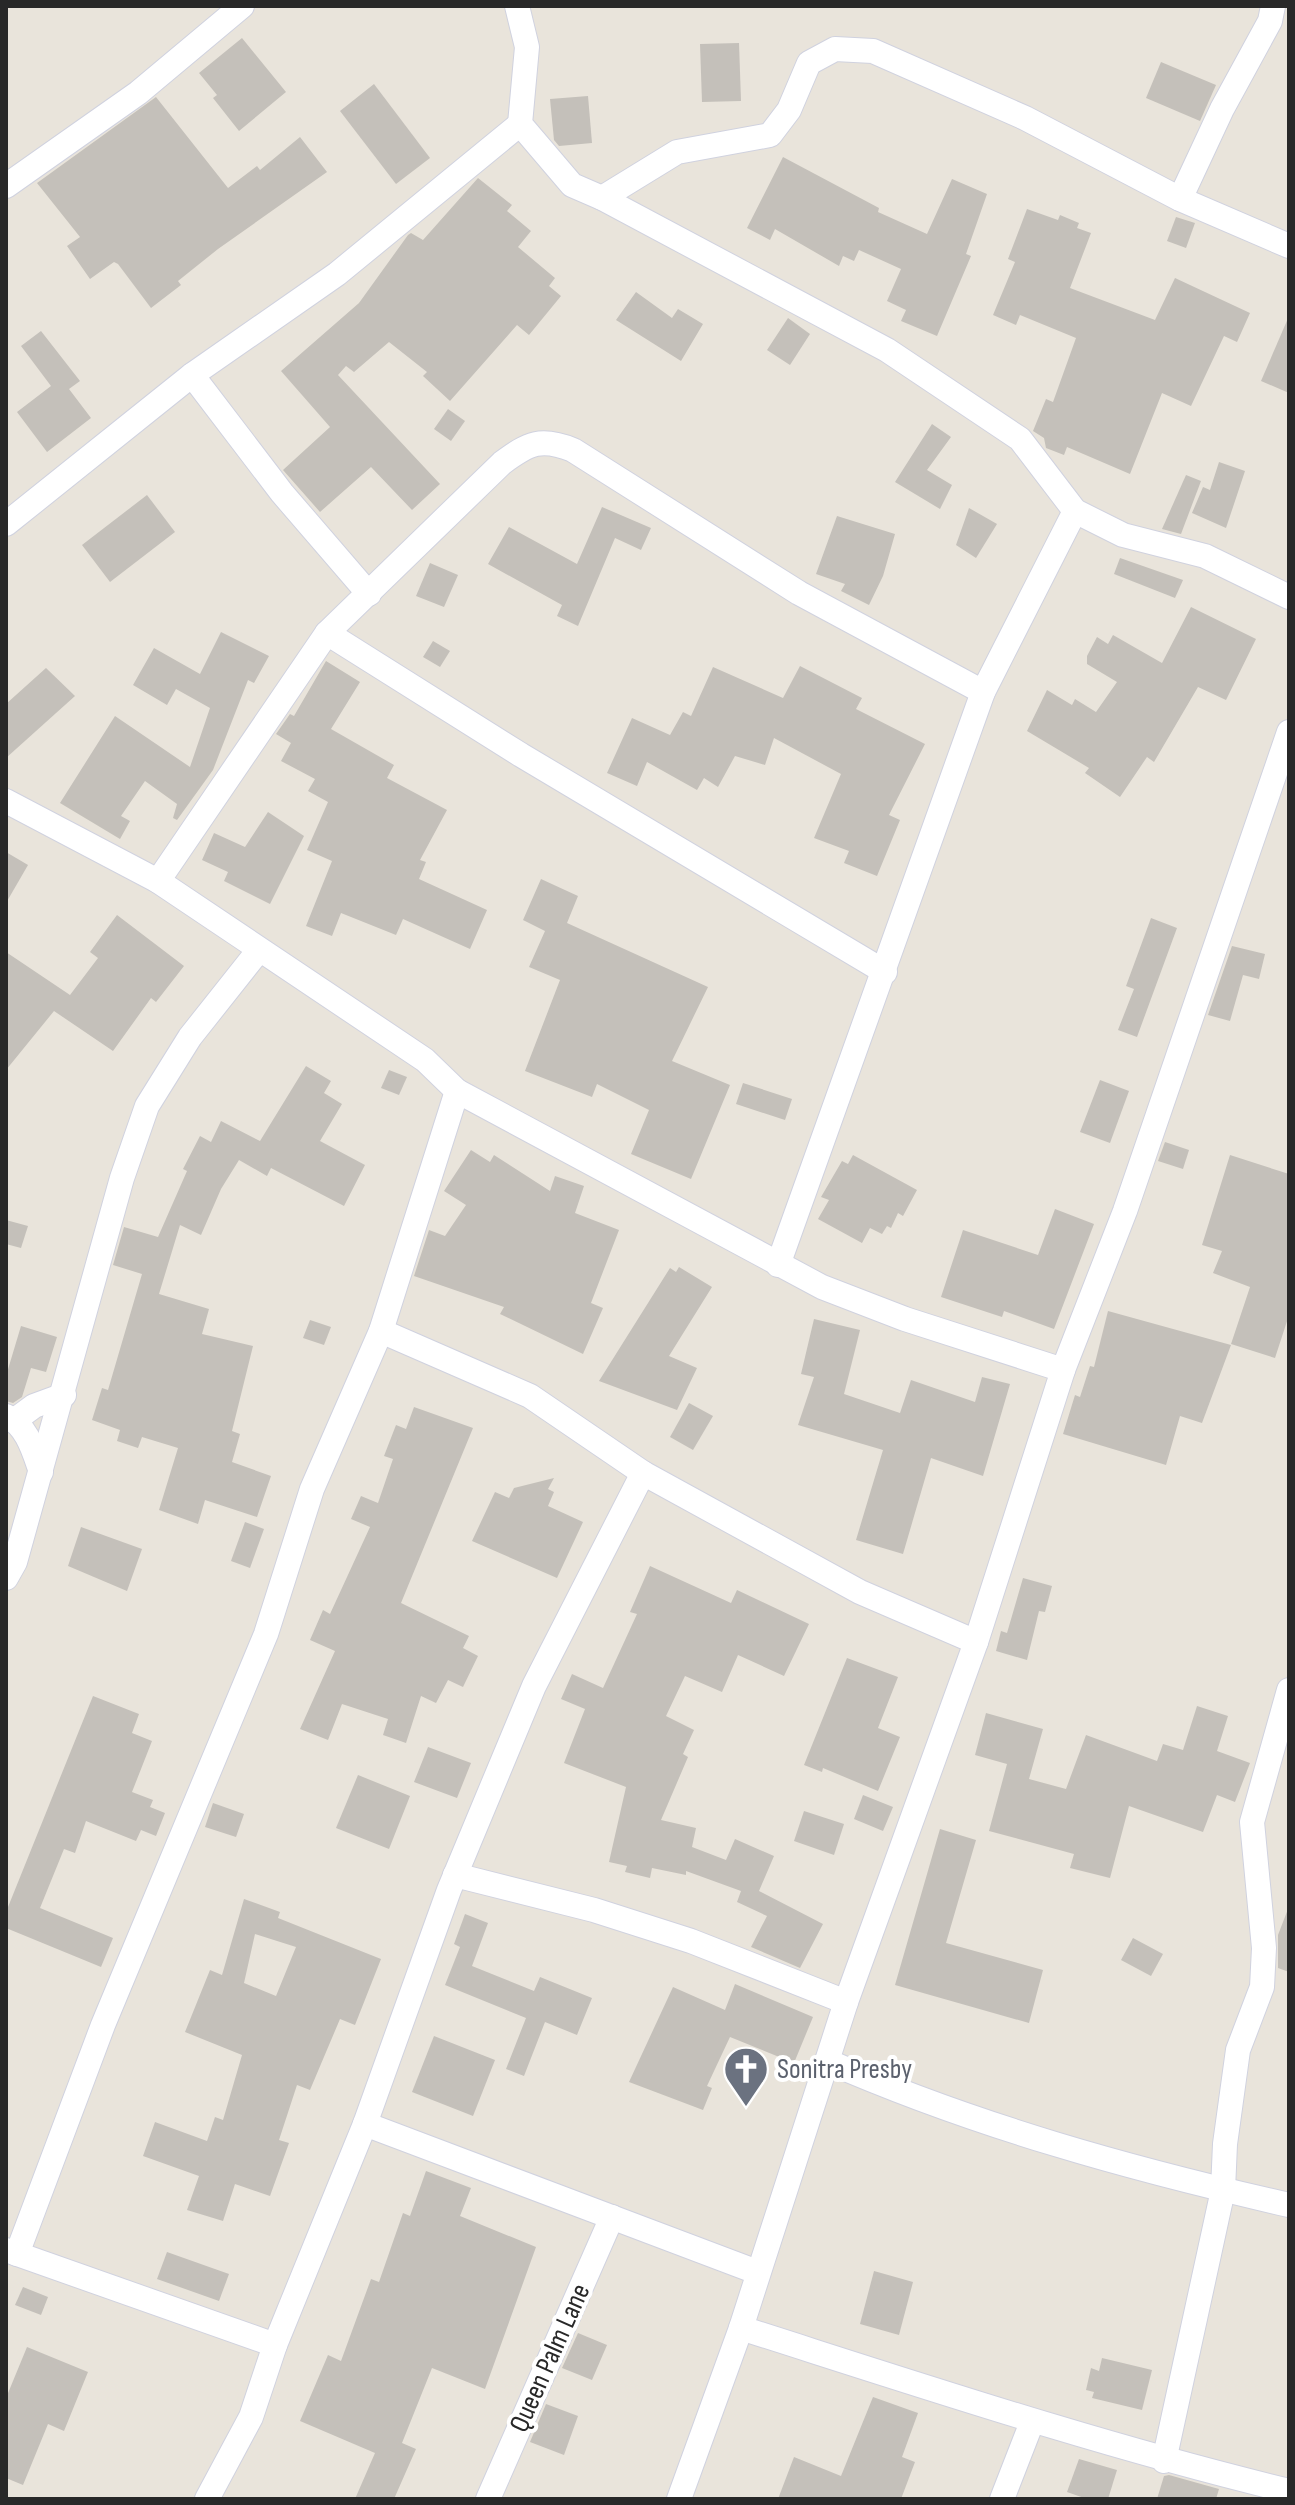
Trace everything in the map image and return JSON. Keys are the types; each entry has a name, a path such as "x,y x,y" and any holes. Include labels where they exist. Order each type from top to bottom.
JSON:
{"street":[{"path":"6,186 138,93 242,6"},
{"path":"6,524 192,375 337,274 520,124 527,47 517,6"},
{"path":"1180,199 1222,109 1270,21 1273,6"},
{"path":"602,198 677,152 770,135 789,110 809,63 835,49 873,51 1025,118 1180,199 1289,246"},
{"path":"520,124 572,185 602,198 887,350 1020,439 1075,511 1123,535 1205,556 1289,597"},
{"path":"192,375 282,493 369,594"},
{"path":"158,881 327,633 502,463 524,447 550,441 573,450 799,593 983,692"},
{"path":"778,1265 983,692 1075,511"},
{"path":"327,633 521,755 885,972"},
{"path":"679,2499 741,2328 846,2002 976,1642 1063,1370 1125,1211 1289,732"},
{"path":"6,801 158,881 425,1060 457,1091 778,1265 822,1287 905,1319 1063,1370"},
{"path":"6,1578 15,1562 122,1178 147,1106 190,1037 259,950"},
{"path":"275,2345 12,2252 266,1634 312,1489 381,1331 457,1091"},
{"path":"381,1331 530,1396 643,1473 860,1592 976,1642"},
{"path":"41,1472 32,1446 11,1418 64,1395"},
{"path":"207,2499 251,2417 275,2345 365,2124 455,1875 534,1686 643,1473"},
{"path":"1164,2461 1223,2190 1225,2144 1238,2050 1262,1987 1264,1948 1252,1822 1289,1690"},
{"path":"455,1875 594,1910 691,1941 846,2002"},
{"path":"827,2061 911,2098 1016,2134 1289,2205"},
{"path":"365,2124 757,2272"},
{"name":"Queen Palm Lane","path":"488,2499 612,2217"},
{"path":"741,2328 1032,2422 1164,2461 1289,2491"},
{"path":"1002,2499 1032,2422"}],"building":[{"path":"242,38 286,92 239,131 213,98 217,95 199,73"},
{"path":"739,43 741,101 702,102 700,44"},
{"path":"1161,62 1216,85 1200,121 1146,98"},
{"path":"374,84 430,158 396,184 340,111"},
{"path":"588,96 592,143 559,146 554,140 550,99"},
{"path":"156,97 228,188 257,166 260,170 300,137 327,172 218,249 178,281 181,285 151,308 114,262 90,279 67,246 80,237 37,183"},
{"path":"783,157 879,208 878,212 927,234 952,179 987,194 966,254 971,256 937,336 901,321 906,310 887,301 901,269 859,250 854,261 843,256 839,266 775,229 770,240 747,228"},
{"path":"478,178 512,205 507,211 531,231 518,247 555,278 549,286 561,296 529,335 517,325 450,401 423,376 427,372 389,342 354,372 346,366 338,375 440,484 412,510 371,467 320,512 283,470 330,427 281,371 359,303 408,235 411,233 423,240"},
{"path":"1027,209 1058,220 1060,215 1079,223 1077,228 1091,233 1070,288 1155,320 1175,278 1250,313 1237,342 1224,336 1191,406 1162,393 1130,474 1067,447 1064,455 1046,448 1044,438 1033,431 1046,399 1053,402 1076,338 1020,315 1016,325 993,315 1015,262 1008,259"},
{"path":"1176,217 1195,223 1186,248 1167,241"},
{"path":"636,292 672,318 678,309 703,324 681,361 616,320"},
{"path":"1289,316 1289,393 1261,381"},
{"path":"788,318 810,334 790,365 767,350"},
{"path":"41,331 80,381 69,389 91,418 47,452 17,412 51,386 21,346"},
{"path":"448,409 465,421 451,441 434,429"},
{"path":"932,424 951,437 927,470 952,485 940,509 895,482"},
{"path":"1219,462 1245,471 1226,528 1192,513 1203,487 1210,490"},
{"path":"1186,475 1201,481 1181,534 1162,529"},
{"path":"147,495 175,532 110,582 82,545"},
{"path":"602,507 651,528 641,550 615,538 578,626 557,616 562,605 488,564 509,527 577,564"},
{"path":"969,508 997,524 976,558 956,545"},
{"path":"837,516 895,534 883,576 869,605 841,591 845,584 816,574"},
{"path":"1120,558 1183,580 1175,598 1114,574"},
{"path":"430,563 458,575 444,607 416,596"},
{"path":"1191,607 1256,639 1226,700 1198,687 1154,762 1147,757 1120,797 1085,773 1089,768 1027,731 1047,690 1072,705 1075,699 1096,712 1117,682 1087,664 1087,656 1097,637 1108,644 1113,635 1162,663"},
{"path":"221,632 269,656 254,683 248,680 213,770 177,820 173,818 177,804 145,781 121,816 130,821 120,839 60,803 115,716 190,767 210,708 176,689 167,705 133,685 154,648 200,674"},
{"path":"433,641 450,651 440,667 423,657"},
{"path":"326,661 360,682 331,729 394,765 387,778 447,810 420,860 426,862 419,879 487,910 470,949 403,919 396,935 341,913 332,936 306,926 332,861 307,850 328,802 308,791 315,779 281,761 291,743 276,734 290,714 294,716"},
{"path":"800,666 862,698 856,709 925,744 889,815 900,820 877,876 844,863 849,851 814,838 841,774 774,738 765,765 735,756 718,787 704,778 697,790 647,762 637,786 607,773 632,718 670,735 683,712 691,716 713,667 783,698"},
{"path":"46,668 75,696 6,758 6,704"},
{"path":"268,812 304,836 270,904 224,881 228,872 202,860 214,833 245,847"},
{"path":"6,852 28,865 6,903"},
{"path":"541,879 578,896 567,923 708,987 672,1061 730,1085 691,1179 631,1154 649,1110 597,1084 592,1097 525,1071 560,980 529,967 545,931 523,920"},
{"path":"117,915 184,966 156,1002 151,998 113,1051 54,1011 6,1070 6,952 70,995 98,958 90,952"},
{"path":"1151,918 1177,928 1137,1037 1118,1030 1134,989 1126,986"},
{"path":"1232,946 1265,954 1259,979 1243,975 1230,1021 1208,1015"},
{"path":"306,1066 331,1081 324,1093 342,1104 320,1141 365,1165 344,1206 271,1168 267,1176 239,1160 221,1189 201,1235 180,1225 159,1294 209,1309 202,1334 253,1346 232,1431 240,1434 232,1462 271,1476 257,1517 205,1500 198,1524 159,1510 178,1448 142,1437 138,1448 117,1441 120,1430 92,1420 102,1388 108,1390 142,1274 113,1265 124,1227 158,1237 187,1171 183,1169 200,1136 211,1142 221,1121 260,1141"},
{"path":"389,1070 407,1077 399,1095 381,1088"},
{"path":"1100,1080 1129,1091 1110,1143 1080,1132"},
{"path":"743,1083 792,1099 785,1120 736,1104"},
{"path":"1165,1142 1189,1150 1183,1169 1158,1161"},
{"path":"471,1150 490,1162 494,1155 550,1191 555,1176 584,1186 575,1213 619,1230 591,1303 603,1308 583,1354 500,1314 504,1307 414,1276 429,1230 445,1236 466,1205 444,1191"},
{"path":"853,1155 917,1190 903,1216 898,1213 891,1228 887,1226 882,1234 870,1228 862,1243 818,1219 829,1200 821,1197 842,1161 848,1164"},
{"path":"1230,1155 1289,1174 1289,1315 1275,1358 1231,1344 1250,1287 1213,1273 1222,1251 1202,1245"},
{"path":"1055,1209 1094,1224 1054,1329 1004,1311 1002,1317 941,1297 963,1230 1038,1255"},
{"path":"6,1220 28,1226 21,1248 6,1244"},
{"path":"679,1267 712,1287 669,1356 697,1368 677,1410 599,1381 670,1268 676,1272"},
{"path":"1108,1311 1231,1345 1202,1423 1180,1416 1166,1465 1063,1434 1075,1395 1080,1397 1090,1366 1094,1367"},
{"path":"814,1319 860,1330 844,1394 900,1413 911,1380 975,1402 982,1377 1010,1384 983,1476 931,1458 903,1554 856,1540 883,1450 798,1425 814,1377 801,1374"},
{"path":"310,1320 331,1327 324,1345 303,1338"},
{"path":"21,1326 57,1337 46,1372 31,1368 22,1397 13,1403 6,1401 6,1376"},
{"path":"689,1403 713,1416 693,1450 670,1437"},
{"path":"414,1407 473,1428 401,1603 469,1636 463,1648 478,1656 463,1687 448,1680 436,1703 421,1696 406,1743 383,1735 388,1719 342,1704 328,1740 300,1729 335,1651 310,1640 323,1610 330,1614 370,1527 351,1519 361,1496 378,1503 393,1459 384,1456 396,1425 406,1429"},
{"path":"554,1478 548,1489 554,1492 548,1506 583,1522 557,1578 472,1541 495,1492 509,1498 514,1488"},
{"path":"245,1522 264,1529 250,1568 231,1561"},
{"path":"81,1527 142,1549 127,1591 68,1566"},
{"path":"650,1566 731,1603 737,1590 809,1624 784,1676 738,1655 722,1692 685,1676 666,1716 694,1730 683,1754 688,1757 661,1820 696,1828 692,1847 726,1860 735,1839 774,1856 759,1891 823,1924 800,1968 751,1947 767,1916 737,1902 741,1891 686,1871 686,1875 652,1868 650,1878 625,1872 627,1866 609,1862 626,1787 564,1763 585,1709 561,1699 572,1674 603,1688 637,1614 630,1612"},
{"path":"1023,1578 1052,1586 1045,1612 1039,1611 1027,1660 996,1651 1001,1631 1007,1633"},
{"path":"847,1658 898,1677 878,1728 900,1737 878,1791 823,1768 822,1772 804,1765"},
{"path":"93,1696 139,1714 132,1733 152,1741 132,1792 153,1800 150,1807 165,1813 156,1836 141,1830 136,1841 86,1821 75,1853 64,1849 40,1908 113,1938 101,1967 6,1928 6,1912"},
{"path":"1197,1706 1228,1716 1217,1751 1250,1763 1235,1802 1217,1795 1203,1832 1129,1806 1110,1878 1070,1868 1074,1854 989,1831 1007,1764 975,1755 986,1713 1043,1729 1029,1779 1066,1789 1086,1735 1157,1761 1163,1744 1183,1750"},
{"path":"428,1747 471,1763 457,1798 414,1782"},
{"path":"358,1775 410,1796 389,1849 336,1828"},
{"path":"863,1795 893,1807 883,1831 854,1819"},
{"path":"213,1803 244,1814 236,1837 205,1827"},
{"path":"804,1811 844,1824 834,1855 794,1841"},
{"path":"940,1829 976,1840 946,1943 1043,1970 1029,2023 895,1985"},
{"path":"244,1899 280,1912 278,1918 381,1959 355,2025 340,2019 310,2090 297,2085 279,2140 289,2143 270,2196 235,2184 223,2221 187,2210 199,2176 143,2156 155,2122 207,2141 215,2117 223,2120 242,2055 185,2032 210,1970 222,1975","holes":["255,1934 296,1947 276,1996 244,1983"]},
{"path":"1288,1909 1289,1972 1278,1968 1278,1935"},
{"path":"465,1914 488,1923 472,1966 534,1991 540,1977 592,1998 577,2035 545,2022 524,2076 506,2069 526,2018 445,1985 460,1947 454,1944"},
{"path":"1133,1938 1163,1954 1151,1976 1121,1960"},
{"path":"735,1984 813,2017 794,2063 730,2037 707,2086 712,2088 703,2110 629,2082 673,1987 725,2010"},
{"path":"434,2036 495,2060 473,2116 412,2092"},
{"path":"426,2171 471,2188 460,2216 536,2247 485,2389 432,2368 402,2443 416,2449 394,2499 355,2499 375,2453 300,2421 328,2355 341,2361 371,2279 379,2282 403,2213 410,2216"},
{"path":"167,2252 229,2274 219,2301 157,2279"},
{"path":"874,2271 913,2282 899,2335 860,2324"},
{"path":"23,2287 48,2297 41,2315 15,2305"},
{"path":"578,2333 607,2345 592,2380 562,2368"},
{"path":"27,2347 88,2372 64,2431 48,2424 23,2485 6,2478 6,2398"},
{"path":"1102,2358 1152,2370 1142,2410 1092,2398 1094,2392 1086,2390 1091,2368 1099,2371"},
{"path":"873,2397 918,2413 902,2457 915,2462 901,2499 778,2499 794,2457 841,2476"},
{"path":"546,2404 578,2416 564,2455 530,2442"},
{"path":"1079,2459 1117,2470 1108,2499 1087,2499 1067,2492"},
{"path":"1164,2476 1219,2489 1216,2499 1157,2499"}],"place":[{"name":"Sonitra Presby","path":"746,2108"}]}
